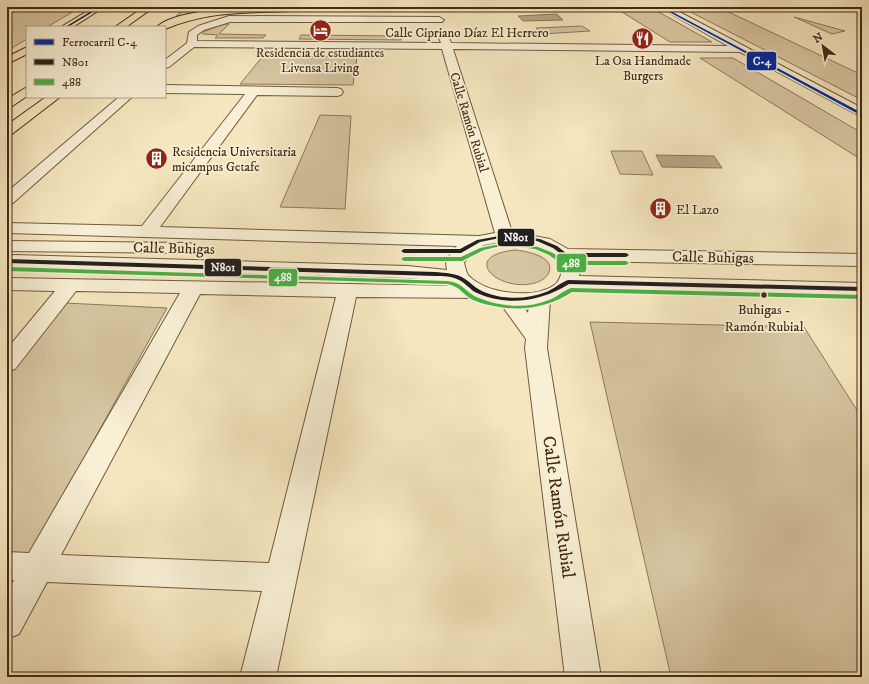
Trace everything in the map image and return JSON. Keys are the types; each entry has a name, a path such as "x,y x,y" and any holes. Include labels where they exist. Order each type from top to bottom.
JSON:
{"highway":[{"path":"68,26 100,7"},
{"path":"122,26 150,7"},
{"path":"264,7 312,8"},
{"path":"158,25 198,15 237,11 321,7"},
{"path":"158,25 165,15"},
{"path":"7,61 26,51"},
{"path":"7,104 26,92"},
{"path":"7,131 53,98"}],"street":[{"name":"Calle Ramón Rubial","path":"435,7 505,236"},
{"path":"664,7 862,113"},
{"path":"166,64 192,44 192,34 201,28 229,19 439,20"},
{"name":"Calle Cipriano Díaz El Herrero","path":"192,44 741,49"},
{"path":"166,90 337,92"},
{"path":"147,232 254,91"},
{"path":"7,200 125,98"},
{"path":"7,228 479,240 505,236 538,240 555,247 565,255 572,267 568,282 560,290 540,297 525,300 507,299 480,292 347,291 7,284"},
{"path":"479,240 461,251 455,263 459,277 480,292"},
{"name":"Calle Buhigas","path":"7,246 461,251"},
{"name":"Calle Buhigas","path":"565,255 862,260"},
{"name":"Calle Buhigas","path":"7,261 400,272 459,277"},
{"name":"Calle Buhigas","path":"568,282 862,289"},
{"path":"7,364 70,286"},
{"path":"7,622 193,288"},
{"path":"258,677 347,291"},
{"name":"Calle Ramón Rubial","path":"540,297 536,348 583,677"},
{"path":"507,299 536,338"},
{"path":"7,566 281,578"}],"shaded area":[{"path":"7,7 81,7 49,26 26,26 26,40 7,51"},
{"path":"188,7 271,7 226,9 176,16"},
{"path":"614,7 650,7 712,42 670,42"},
{"path":"681,7 718,7 862,75 862,100"},
{"path":"557,14 563,20 523,21 518,16"},
{"path":"794,17 845,31 832,34"},
{"path":"224,24 229,24 219,34 266,35 263,38 215,38 218,35 203,34 202,32"},
{"path":"582,26 590,31 542,34 536,28"},
{"path":"301,35 402,36 401,40 299,39"},
{"path":"263,56 357,57 353,85 240,84"},
{"path":"700,58 733,58 862,133 862,160"},
{"path":"320,115 351,116 345,209 280,207"},
{"path":"611,151 642,151 653,175 620,174"},
{"path":"656,155 714,156 722,168 662,167"},
{"path":"515,250 532,253 544,258 550,267 547,276 535,283 521,285 498,279 490,272 487,266 489,259 498,254"},
{"path":"65,303 167,308 7,597 7,376"},
{"path":"590,322 804,327 862,418 862,677 671,677"}],"rail line":[{"name":"C-4","path":"661,7 862,115"}],"transit line":[{"name":"N801","path":"68,26 100,7"},
{"name":"N801","path":"265,7 321,7"},
{"name":"N801","path":"404,251 461,251 479,241 505,236 538,240 555,247 565,255 626,255"},
{"name":"488","path":"404,259 462,259 482,249 505,244 536,248 551,254 563,263 626,263"},
{"name":"N801","path":"7,261 449,275 462,279 477,291 491,296 514,299 537,297 568,282 862,289"},
{"name":"488","path":"7,269 434,282 453,284 459,286 476,299 500,306 513,307 525,307 549,302 571,290 862,297"}],"place":[{"name":"Residencia de estudiantes Livensa Living","path":"320,30"},
{"name":"La Osa Handmade Burgers","path":"643,38"},
{"name":"Residencia Universitaria micampus Getafe","path":"157,158"},
{"name":"El Lazo","path":"661,209"},
{"name":"Buhigas - Ramón Rubial","path":"764,295"}]}
